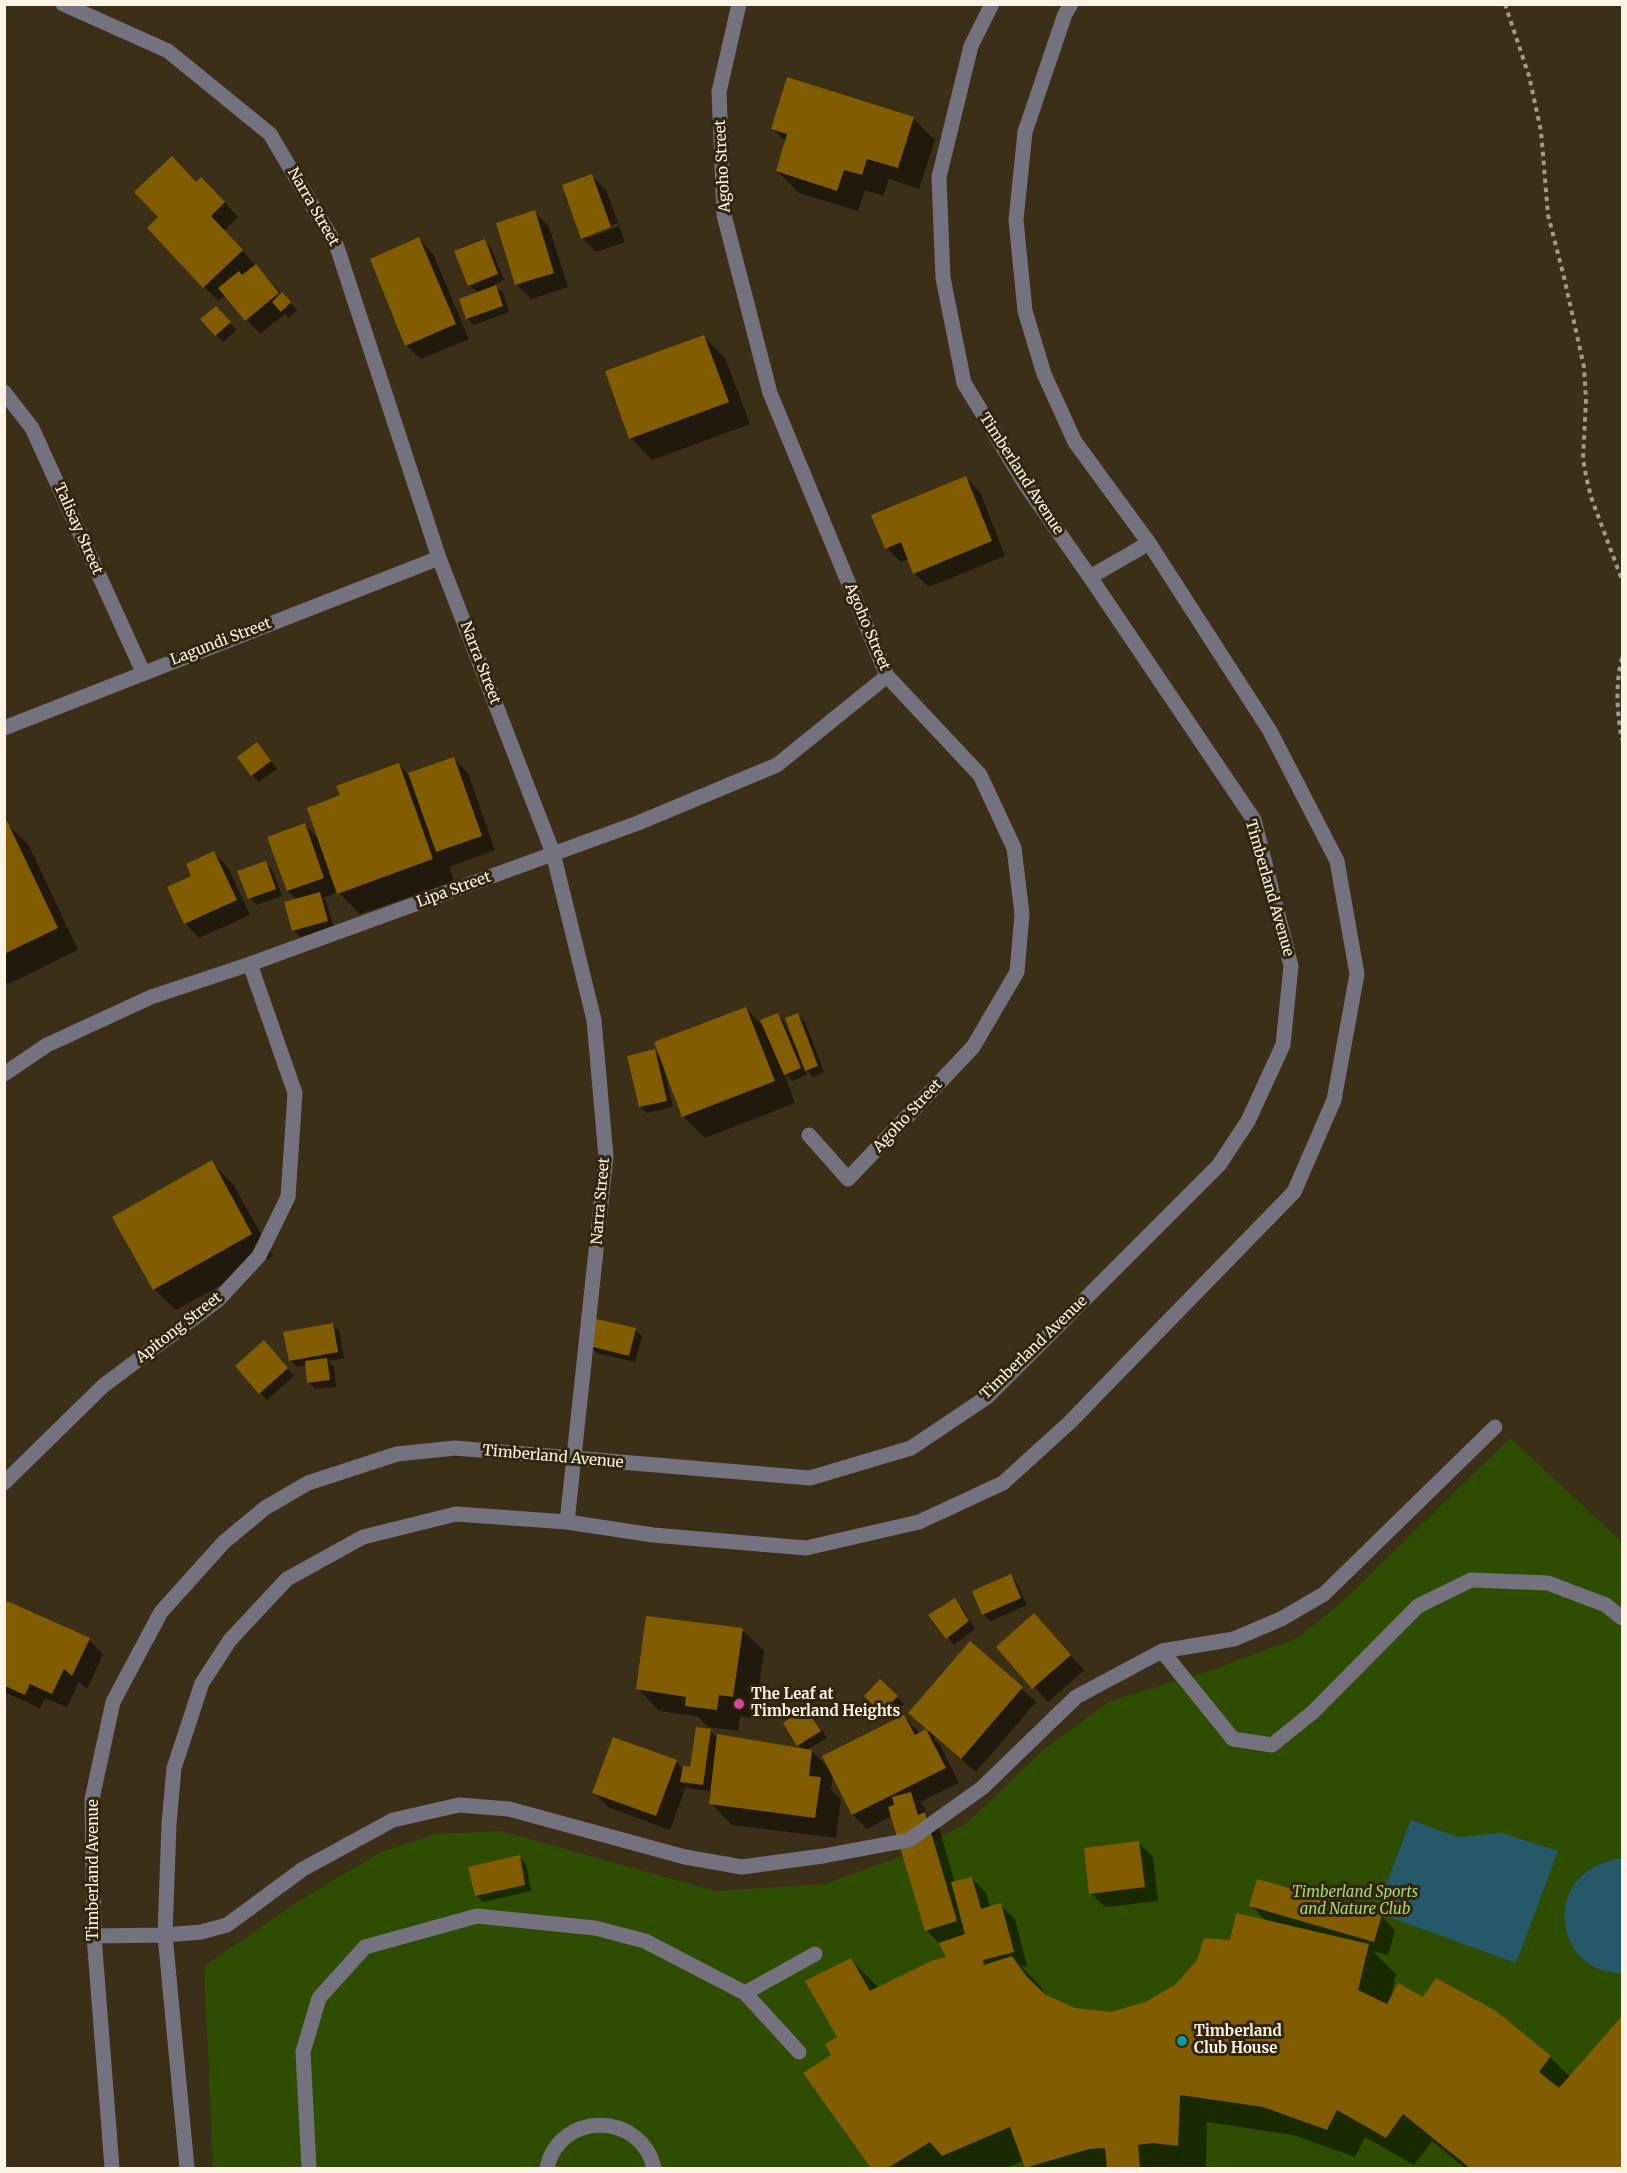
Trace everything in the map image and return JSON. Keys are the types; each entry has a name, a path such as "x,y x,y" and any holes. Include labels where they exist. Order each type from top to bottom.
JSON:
{"street":[{"name":"Narra Street","path":"63,4 168,51 270,134 337,247 439,558 553,853 594,1020 606,1157 567,1522"},
{"name":"Agoho Street","path":"739,4 719,92 724,214 770,393 887,676 980,775 1014,848 1022,914 1017,972 973,1047 848,1179 809,1135"},
{"name":"Timberland Avenue","path":"112,2169 93,1936 92,1799 113,1702 161,1612 224,1542 265,1508 308,1483 397,1454 455,1448 810,1478 910,1448 987,1397 1219,1165 1248,1121 1283,1045 1291,966 1254,820 1027,487 964,383 943,278 939,177 971,46 992,4"},
{"path":"187,2169 165,1935 169,1824 174,1768 202,1683 230,1640 287,1579 363,1537 456,1515 567,1522 652,1535 806,1548 920,1522 1003,1483 1069,1423 1294,1192 1334,1100 1357,974 1337,861 1270,731 1149,543 1075,442 1044,374 1025,311 1016,220 1025,132 1065,14 1071,4"},
{"name":"Talisay Street","path":"4,392 32,428 143,672"},
{"path":"1090,577 1149,543"},
{"name":"Lagundi Street","path":"4,728 439,558"},
{"name":"Lipa Street","path":"4,1074 47,1045 151,997 250,964 638,823 777,765 887,676"},
{"name":"Apitong Street","path":"4,1483 103,1386 218,1300 259,1256 288,1197 295,1093 250,964"},
{"path":"93,1936 165,1935 201,1932 227,1925 303,1869 393,1820 459,1805 509,1809 685,1857 742,1867 823,1856 909,1840 982,1788 1076,1697 1162,1651 1234,1639 1281,1619 1324,1594 1495,1427"},
{"path":"1162,1651 1233,1739 1272,1745 1313,1712 1418,1606 1471,1580 1548,1583 1606,1605 1623,1618"},
{"path":"309,2169 303,2052 319,1998 366,1947 477,1916 595,1928 645,1941 745,1993 799,2052"},
{"path":"745,1993 815,1954"},
{"path":"547,2169 554,2150 566,2137 581,2128 598,2125 615,2127 632,2135 645,2148 654,2169"}],"path":[{"path":"1505,4 1529,76 1541,131 1548,215 1584,367 1586,400 1583,459 1586,476 1591,497 1623,580"},
{"path":"1623,658 1618,673 1618,710 1623,740"}],"green space":[{"name":"Timberland Sports and Nature Club","path":"1510,1438 1622,1542 1622,2168 213,2168 204,1966 305,1897 382,1852 435,1834 501,1831 715,1891 825,1884 913,1852 966,1824 1043,1750 1110,1701 1209,1671 1297,1638 1340,1604"}],"water":[{"path":"1411,1820 1458,1837 1502,1833 1558,1851 1516,1963 1375,1912"},
{"path":"1615,1859 1622,1859 1622,1973 1599,1969 1581,1957 1567,1935 1565,1922 1565,1910 1573,1886 1590,1870"}],"building":[{"path":"787,77 914,117 898,168 867,159 862,175 844,170 837,191 776,171 787,134 771,129"},
{"path":"172,156 196,182 201,177 225,202 211,216 243,250 203,288 147,228 158,217 134,192"},
{"path":"592,174 611,227 581,239 562,185"},
{"path":"535,210 554,273 515,285 496,223"},
{"path":"419,237 456,324 405,346 370,259"},
{"path":"485,239 498,274 468,286 454,251"},
{"path":"256,264 279,293 245,321 218,288 239,271 242,275"},
{"path":"496,285 503,306 466,319 459,299"},
{"path":"282,292 291,302 281,312 272,302"},
{"path":"216,306 231,322 215,336 200,319"},
{"path":"704,335 729,402 629,439 605,371"},
{"path":"966,476 992,541 913,574 901,542 885,549 871,515"},
{"path":"257,742 271,761 251,776 237,757"},
{"path":"454,757 482,836 436,852 408,773"},
{"path":"399,763 433,859 337,894 307,808 340,795 336,786"},
{"path":"7,821 58,928 4,954 4,822"},
{"path":"305,823 324,878 287,891 267,837"},
{"path":"214,851 237,900 184,924 167,887 191,876 186,864"},
{"path":"266,861 276,889 248,899 237,871"},
{"path":"320,892 328,921 292,931 284,902"},
{"path":"746,1007 775,1081 682,1117 654,1042"},
{"path":"778,1013 801,1068 784,1075 760,1020"},
{"path":"798,1013 818,1066 805,1071 785,1018"},
{"path":"655,1049 667,1101 639,1107 627,1056"},
{"path":"212,1160 252,1234 153,1290 112,1217"},
{"path":"596,1319 636,1328 629,1356 589,1346"},
{"path":"333,1323 338,1352 289,1361 283,1332"},
{"path":"264,1340 288,1368 259,1394 235,1366"},
{"path":"327,1358 330,1380 307,1383 305,1361"},
{"path":"1011,1574 1021,1598 982,1615 972,1591"},
{"path":"955,1598 969,1621 946,1639 928,1615"},
{"path":"7,1601 90,1638 72,1676 64,1669 52,1694 30,1684 25,1695 5,1686 5,1607"},
{"path":"1034,1613 1071,1655 1032,1689 996,1647"},
{"path":"646,1616 743,1628 733,1697 719,1695 717,1710 685,1706 686,1697 636,1689"},
{"path":"970,1641 1023,1687 961,1759 908,1713"},
{"path":"880,1679 898,1696 881,1713 864,1696"},
{"path":"806,1708 821,1731 797,1746 783,1723"},
{"path":"904,1715 915,1735 926,1729 946,1768 852,1815 822,1756"},
{"path":"696,1727 711,1729 703,1785 680,1782 683,1766 690,1767"},
{"path":"717,1734 812,1750 809,1776 821,1777 815,1818 709,1804"},
{"path":"613,1737 677,1760 656,1816 592,1793"},
{"path":"911,1792 918,1815 925,1812 957,1921 925,1931 888,1807 894,1805 892,1797"},
{"path":"1139,1841 1145,1887 1089,1894 1084,1848"},
{"path":"520,1855 525,1885 475,1896 468,1867"},
{"name":"Timberland Club House","path":"972,1877 981,1909 1001,1903 1014,1952 983,1960 984,1965 1012,1956 1027,1977 1046,1995 1075,2008 1111,2012 1145,2002 1175,1985 1197,1960 1204,1938 1230,1940 1236,1913 1369,1944 1358,1990 1387,2004 1398,1983 1423,1997 1436,1978 1496,2011 1551,2056 1539,2072 1559,2088 1622,2016 1622,2168 1470,2168 1403,2114 1386,2138 1337,2110 1327,2130 1263,2107 1180,2095 1178,2146 1152,2143 1138,2145 1140,2168 1107,2168 1105,2148 1089,2149 1025,2168 1010,2127 942,2156 930,2142 888,2168 871,2168 803,2073 831,2055 825,2044 837,2037 805,1981 851,1958 870,1991 931,1961 946,1957 939,1943 965,1934 951,1882"},
{"path":"1257,1879 1382,1914 1374,1942 1249,1906"}],"place":[{"name":"The Leaf at Timberland Heights","path":"739,1704"},
{"name":"Timberland Club House","path":"1182,2041"}]}
